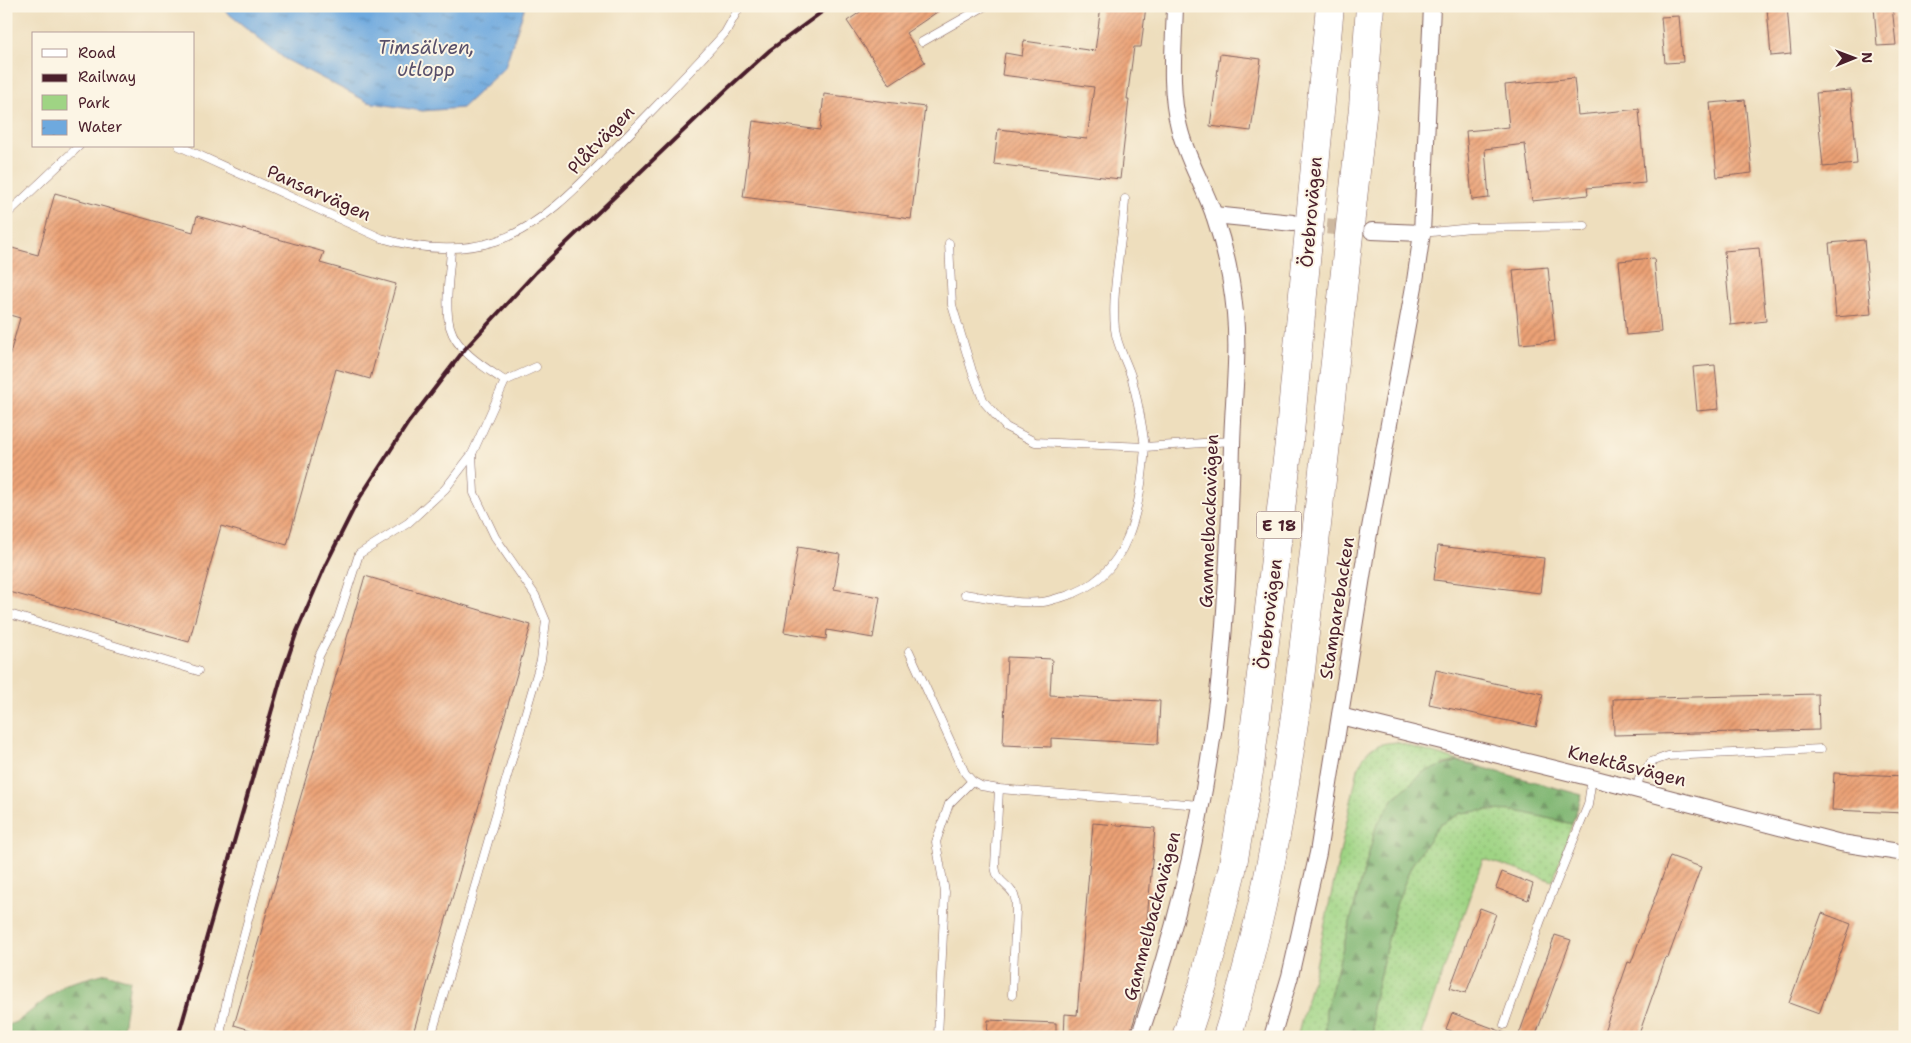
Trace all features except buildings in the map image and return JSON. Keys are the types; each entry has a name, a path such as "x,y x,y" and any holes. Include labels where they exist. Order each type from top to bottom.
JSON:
{"highway":[{"name":"Örebrovägen","path":"1186,1037 1203,986 1232,870 1251,757 1289,443 1330,6"},
{"name":"E 18","path":"1227,1037 1243,985 1264,900 1290,754 1362,117 1370,6"}],"street":[{"name":"Gammelbackavägen","path":"1139,1037 1150,1006 1178,905 1208,765 1218,694 1225,614 1236,358 1235,315 1229,272 1214,215 1178,127 1173,46 1175,6"},
{"name":"Stamparebacken","path":"1272,1037 1290,976 1318,853 1422,232 1432,6"},
{"path":"1214,215 1293,223"},
{"path":"1372,231 1422,232"},
{"name":"Knektåsvägen","path":"1340,716 1637,789 1841,843 1905,852"}],"lane":[{"name":"Plåtvägen","path":"451,249 498,241 534,221 562,200 581,183 700,61 725,33 740,6"},
{"path":"922,42 985,6"},
{"path":"6,215 77,148"},
{"name":"Pansarvägen","path":"183,148 381,238 421,248 451,249"},
{"path":"964,594 1007,601 1042,602 1074,594 1098,580 1120,555 1134,520 1142,478 1145,447 1140,411 1119,349 1115,330 1114,310 1124,227 1125,199"},
{"path":"1422,232 1471,228 1584,226"},
{"path":"949,243 952,305 972,371 984,402 1006,427 1035,442 1145,447 1232,441"},
{"path":"451,249 448,313 450,329 459,343 477,362 506,381"},
{"path":"222,1037 221,1029 228,994 319,656 338,619 359,554 408,523 445,489 472,454 506,381 536,366"},
{"path":"431,1037 541,660 546,621 534,595 494,537 474,494 472,454"},
{"path":"6,613 198,670"},
{"path":"910,651 958,760 972,781 981,786 1200,805"},
{"path":"1637,789 1639,779 1651,762 1668,756 1821,749"},
{"path":"1504,1025 1541,920 1588,806 1592,778"},
{"path":"938,1037 945,892 936,842 949,804 972,781"},
{"path":"999,789 996,875 1012,892 1016,910 1012,994"}],"green space":[{"path":"1396,742 1459,761 1444,764 1394,798 1376,827 1326,1010 1325,1037 1297,1037 1315,970 1358,769 1368,751 1372,748"},
{"path":"1459,761 1582,795 1572,824 1517,811 1488,810 1461,813 1439,825 1411,866 1396,905 1372,1008 1374,1037 1325,1037 1326,1010 1376,827 1394,798 1425,771"},
{"path":"1488,810 1517,811 1572,824 1553,881 1483,859 1421,1034 1427,1037 1374,1037 1372,1008 1396,905 1411,866 1439,825 1461,813"},
{"path":"106,973 130,980 122,1037 6,1037 6,1026 18,1021 66,984"}],"water":[{"name":"Timsälven, utlopp","path":"219,6 525,6 505,67 462,108 422,111 368,102 285,59"}],"tunnel":[{"path":"1303,224 1358,229"}],"railway":[{"path":"178,1037 281,678 297,631 326,564 357,502 408,423 465,349 536,272 770,50 830,6"}]}
